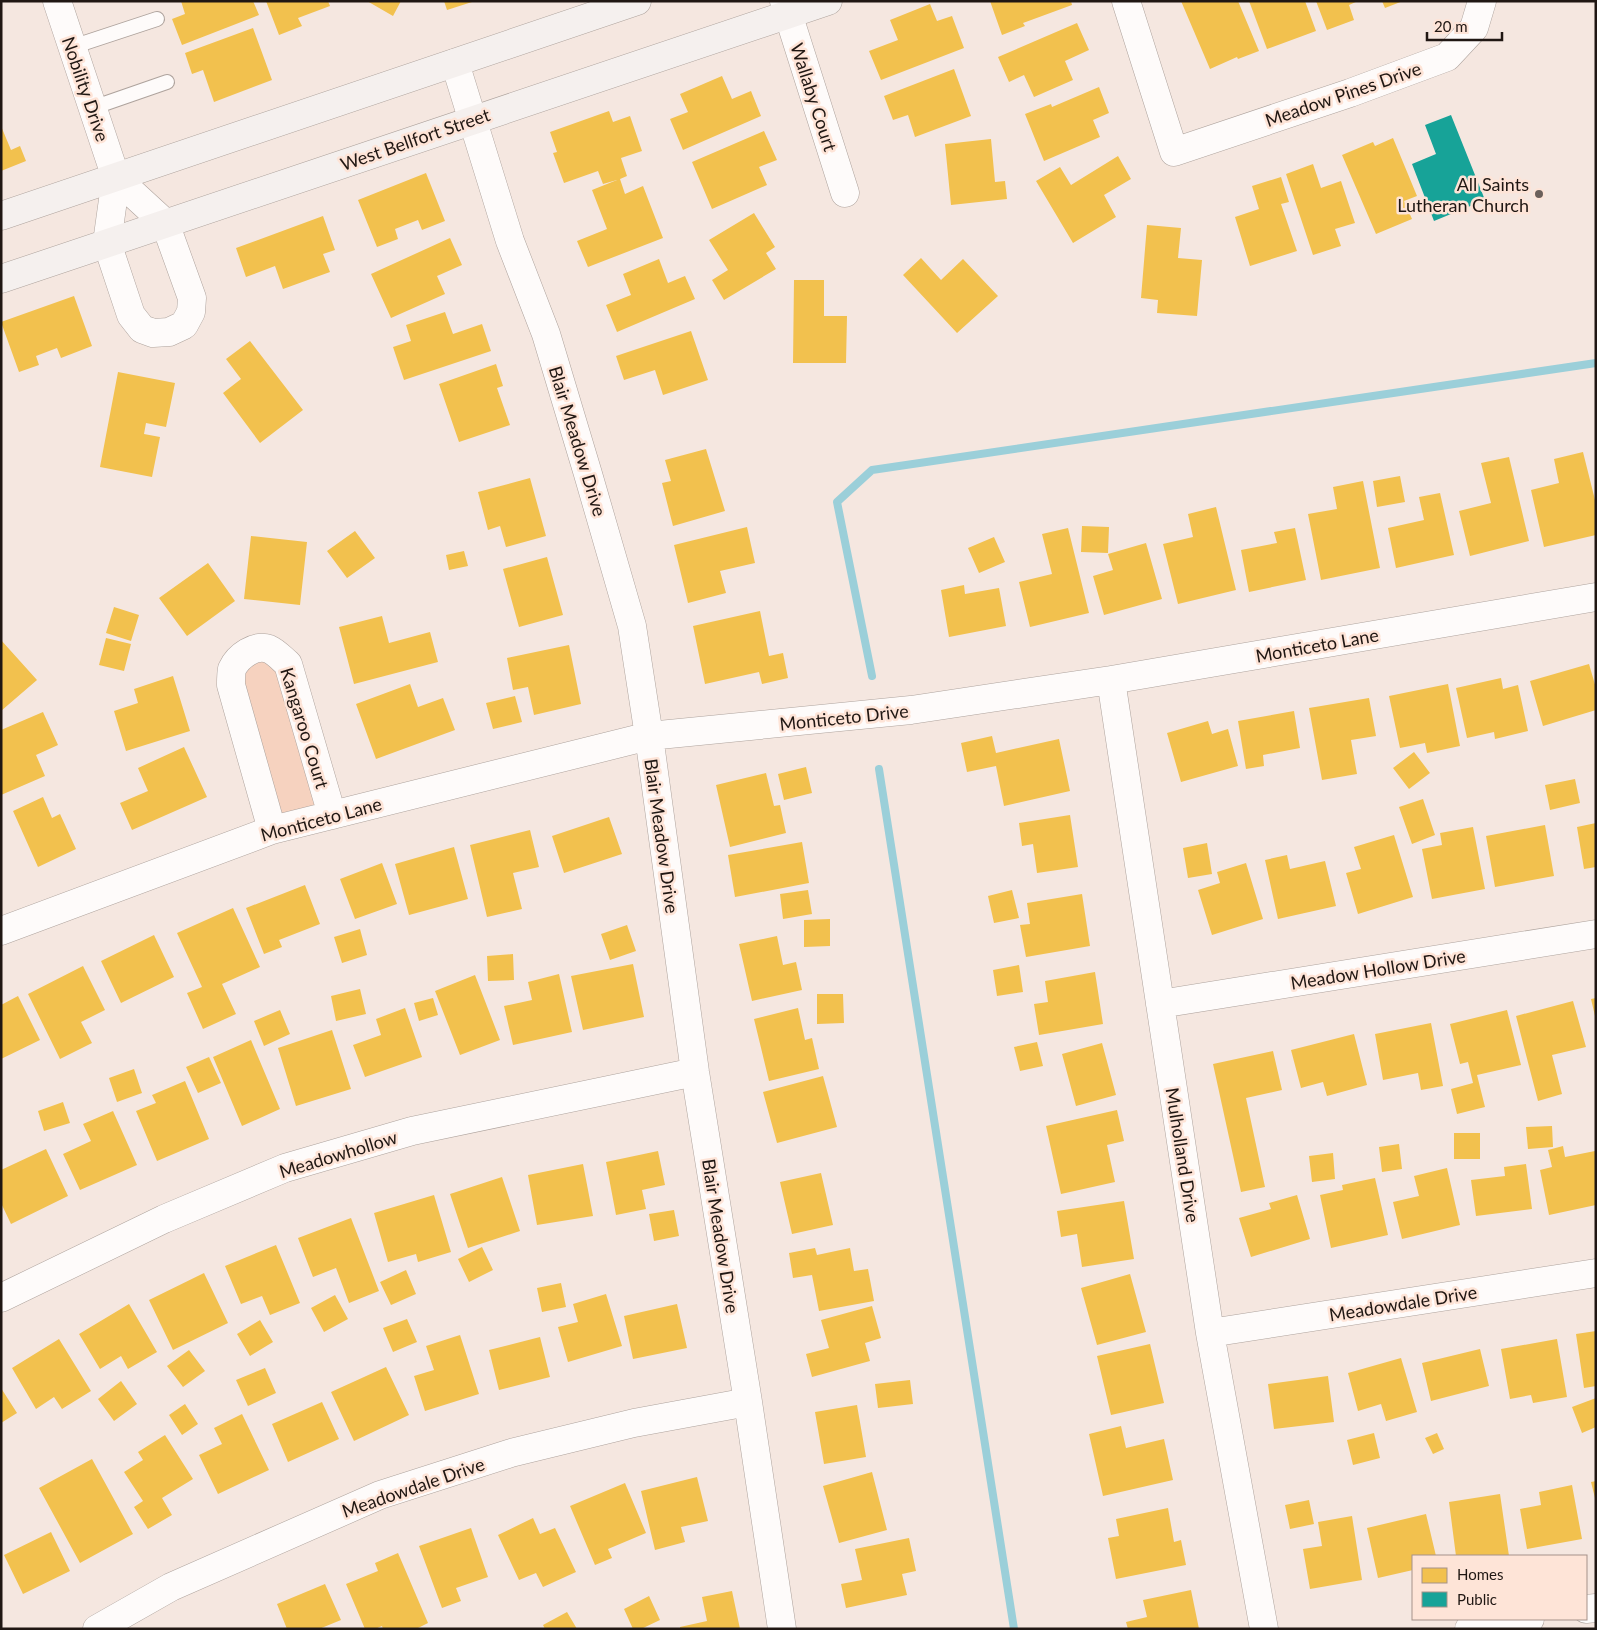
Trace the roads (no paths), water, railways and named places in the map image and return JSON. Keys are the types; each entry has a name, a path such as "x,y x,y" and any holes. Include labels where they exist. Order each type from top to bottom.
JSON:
{"main road":[{"path":"1,216 637,1"},
{"name":"West Bellfort Street","path":"1,278 472,120 786,8 828,1"}],"street":[{"name":"Nobility Drive","path":"57,1 116,178 107,243 131,315 142,329 153,333 169,332 184,325 191,312 192,298 165,223 116,178"},
{"name":"Meadow Pines Drive","path":"1126,1 1174,152 1350,93 1447,57 1474,28 1482,1"},
{"name":"Wallaby Court","path":"786,8 845,193"},
{"name":"Blair Meadow Drive","path":"455,64 510,241 546,334 632,626 695,1072 782,1629"},
{"name":"Monticeto Lane","path":"1039,692 1596,597"},
{"name":"Kangaroo Court","path":"272,830 231,685 232,669 242,656 255,648 268,649 280,656 288,664 332,815"},
{"name":"Mulholland Drive","path":"1111,680 1210,1333 1264,1629"},
{"name":"Monticeto Drive","path":"649,736 911,710 1039,692"},
{"name":"Monticeto Lane","path":"1,931 272,830 649,736"},
{"name":"Meadow Hollow Drive","path":"1160,1004 1596,934"},
{"name":"Meadowhollow","path":"1,1298 164,1219 285,1168 412,1131 695,1072"},
{"name":"Meadowdale Drive","path":"1210,1333 1596,1273"},
{"name":"Meadowdale Drive","path":"97,1629 171,1587 380,1495 511,1453 634,1423 748,1402"},
{"path":"1469,1629 1524,1620"}],"lane":[{"path":"72,47 157,19"},
{"path":"92,108 167,82"}],"waterway":[{"path":"872,676 837,502 872,470 1596,363"},
{"path":"879,769 1014,1629"}],"place":[{"name":"All Saints Lutheran Church","path":"1539,194"}]}
